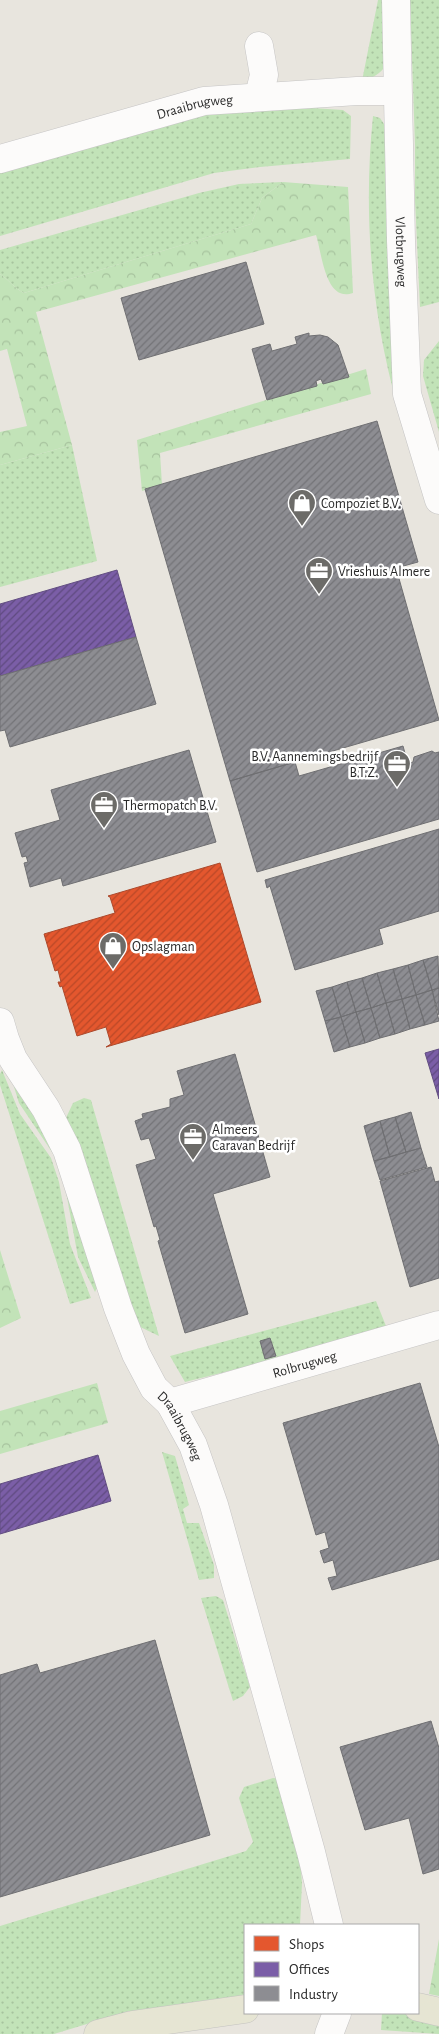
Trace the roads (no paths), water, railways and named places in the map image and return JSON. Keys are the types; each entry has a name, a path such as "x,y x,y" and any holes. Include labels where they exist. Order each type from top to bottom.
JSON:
{"main road":[{"path":"419,2007 439,2012"},
{"path":"98,2034 132,2025 244,2009"}],"street":[{"name":"Vlotbrugweg","path":"396,0 406,394 439,500"},
{"path":"259,46 264,75 259,96"},
{"name":"Draaibrugweg","path":"0,159 204,101 259,96 397,91"},
{"name":"Draaibrugweg","path":"0,1022 13,1059 46,1109 67,1150 118,1308 136,1354 154,1388 170,1403 192,1445 214,1505 311,1852 329,1924"},
{"name":"Rolbrugweg","path":"170,1403 439,1325"},
{"name":"Draaibrugweg","path":"311,1852 314,1924"},
{"path":"315,2014 322,2034"},
{"path":"329,2034 337,2014"}],"place":[{"name":"Compoziet B.V.","path":"302,527"},
{"name":"Vrieshuis Almere","path":"319,595"},
{"name":"B.V. Aannemingsbedrijf B.T.Z.","path":"397,788"},
{"name":"Thermopatch B.V.","path":"104,829"},
{"name":"Opslagman","path":"113,970"},
{"name":"Almeers Caravan Bedrijf","path":"193,1161"}]}
